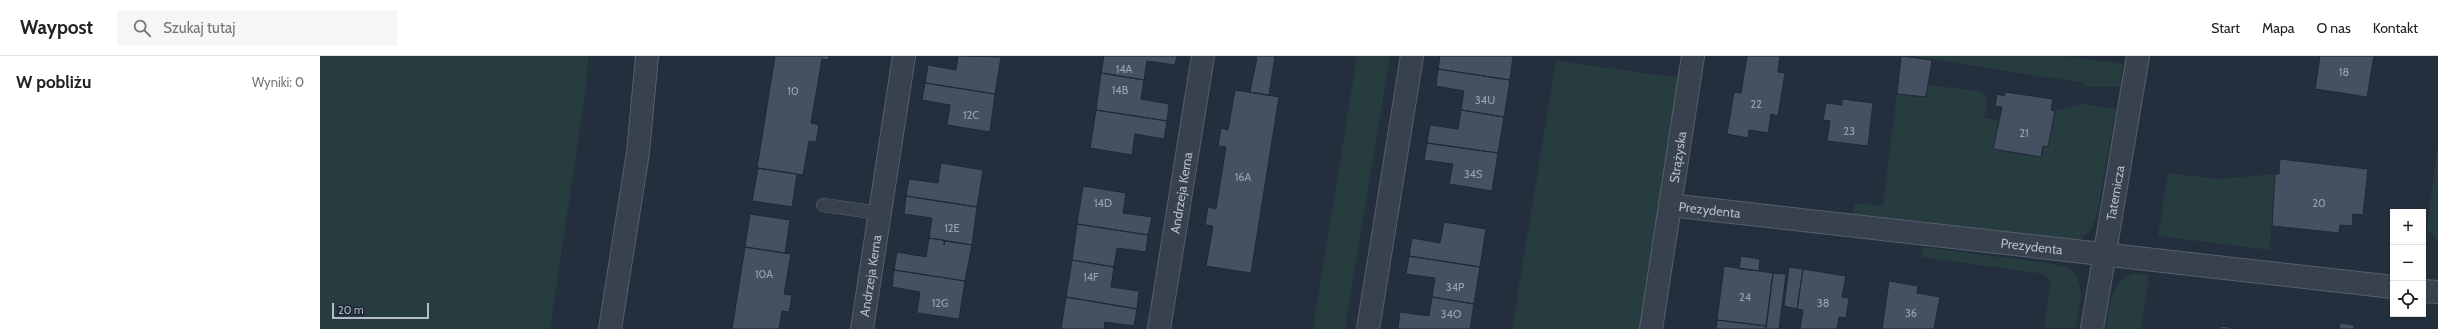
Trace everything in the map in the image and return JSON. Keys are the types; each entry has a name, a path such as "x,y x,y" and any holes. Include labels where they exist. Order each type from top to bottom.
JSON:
{"street":[{"path":"610,329 638,152 647,56"},
{"name":"Andrzeja Kerna","path":"862,329 904,56"},
{"name":"Andrzeja Kerna","path":"1159,329 1203,56"},
{"path":"1368,329 1412,56"},
{"name":"Strążyska","path":"1651,329 1693,56"},
{"name":"Taternicza","path":"2092,329 2138,56"},
{"name":"Prezydenta","path":"1670,205 2104,256 2390,287"},
{"path":"2426,291 2438,292"}],"lane":[{"path":"823,205 880,213"}],"green space":[{"path":"320,56 588,56 587,81 550,329 320,329"},
{"path":"1357,56 1390,56 1345,329 1313,329"},
{"path":"1910,56 2064,56 2123,64 2120,87 2084,87 2084,83"},
{"path":"1556,61 1681,78 1641,329 1512,329"},
{"path":"1927,85 1982,91 1987,101 1984,118 1999,120 1994,148 2041,157 2043,146 2048,147 2055,111 2081,104 2116,109 2097,214 2088,233 2077,241 1853,218 1855,203 1883,206 1897,94 1926,97"},
{"path":"2438,144 2438,242 2427,229"},
{"path":"2168,173 2217,179 2275,174 2270,250 2158,236"},
{"path":"1922,247 2053,264 2071,269 2079,283 2080,290 2080,304 2075,328 2044,328 2051,282 2044,274 1922,257"},
{"path":"2134,273 2149,275 2141,329 2106,329 2110,304 2115,289 2120,282"}],"building":[{"path":"775,56 829,56 829,60 822,59 811,123 819,125 816,142 809,141 803,175 757,168"},
{"path":"958,56 1001,57 995,94 925,83 928,65 956,70"},
{"path":"1104,56 1177,56 1175,65 1147,61 1144,80 1101,73"},
{"path":"1255,56 1275,56 1269,95 1250,92 1257,58"},
{"path":"1440,56 1513,56 1510,80 1438,69"},
{"path":"1747,56 1780,56 1778,72 1785,73 1778,116 1771,114 1768,133 1749,130 1748,138 1727,134 1734,92 1741,93"},
{"path":"1901,56 1932,60 1926,97 1897,94"},
{"path":"2320,56 2374,56 2367,97 2315,89"},
{"path":"1438,69 1510,80 1504,117 1461,110 1464,91 1436,86"},
{"path":"1101,73 1144,80 1141,99 1169,104 1167,121 1096,110"},
{"path":"925,83 995,94 990,132 947,125 950,105 922,100"},
{"path":"1235,90 1279,97 1251,273 1206,266 1213,226 1205,225 1208,207 1216,209 1226,147 1218,146 1221,128 1228,130"},
{"path":"2005,92 2053,99 2051,110 2055,111 2048,147 2043,146 2041,157 1993,149 2002,107 1995,106 1997,94 2004,96"},
{"path":"1842,99 1873,103 1868,146 1827,141 1830,121 1823,120 1826,103 1842,105"},
{"path":"1096,110 1167,121 1164,139 1135,134 1132,155 1090,148"},
{"path":"1461,110 1504,117 1498,153 1427,143 1430,125 1458,129"},
{"path":"1427,143 1498,153 1492,191 1449,184 1453,164 1424,160"},
{"path":"2280,159 2368,169 2363,215 2353,214 2352,226 2340,225 2339,233 2272,226 2275,174 2279,174"},
{"path":"941,163 983,170 977,207 906,196 909,179 938,183"},
{"path":"758,168 797,174 792,207 752,201"},
{"path":"1083,186 1126,193 1123,213 1152,217 1148,235 1077,224"},
{"path":"906,196 977,207 972,245 929,238 932,218 904,214"},
{"path":"750,214 790,220 785,253 745,247"},
{"path":"1444,222 1486,229 1480,267 1409,256 1412,238 1440,243"},
{"path":"1077,224 1148,235 1146,252 1117,248 1114,267 1072,260"},
{"path":"929,238 944,240 944,245 945,241 972,245 965,281 894,270 897,252 926,257"},
{"path":"745,247 791,254 784,294 792,295 789,312 782,311 779,329 732,329"},
{"path":"1409,256 1480,267 1474,304 1432,297 1435,278 1406,274"},
{"path":"1741,256 1760,259 1759,271 1739,269"},
{"path":"1072,260 1114,267 1111,287 1139,291 1137,309 1066,297"},
{"path":"1724,266 1773,273 1766,326 1717,320"},
{"path":"1789,267 1803,269 1797,309 1784,306"},
{"path":"1803,269 1846,276 1842,297 1849,298 1846,318 1839,317 1837,329 1800,329 1803,310 1797,309"},
{"path":"894,270 965,281 959,319 917,313 920,292 892,287"},
{"path":"1773,273 1786,274 1779,329 1766,329"},
{"path":"1889,281 1918,286 1917,293 1940,297 1934,329 1882,329"},
{"path":"1066,297 1137,309 1134,326 1105,322 1104,329 1061,329"},
{"path":"1432,297 1474,304 1470,329 1398,329 1400,312 1429,316"},
{"path":"1717,320 1766,326 1766,329 1716,329"},
{"path":"2340,323 2354,325 2354,329 2339,329"},
{"path":"2221,326 2240,329 2220,329"}]}
